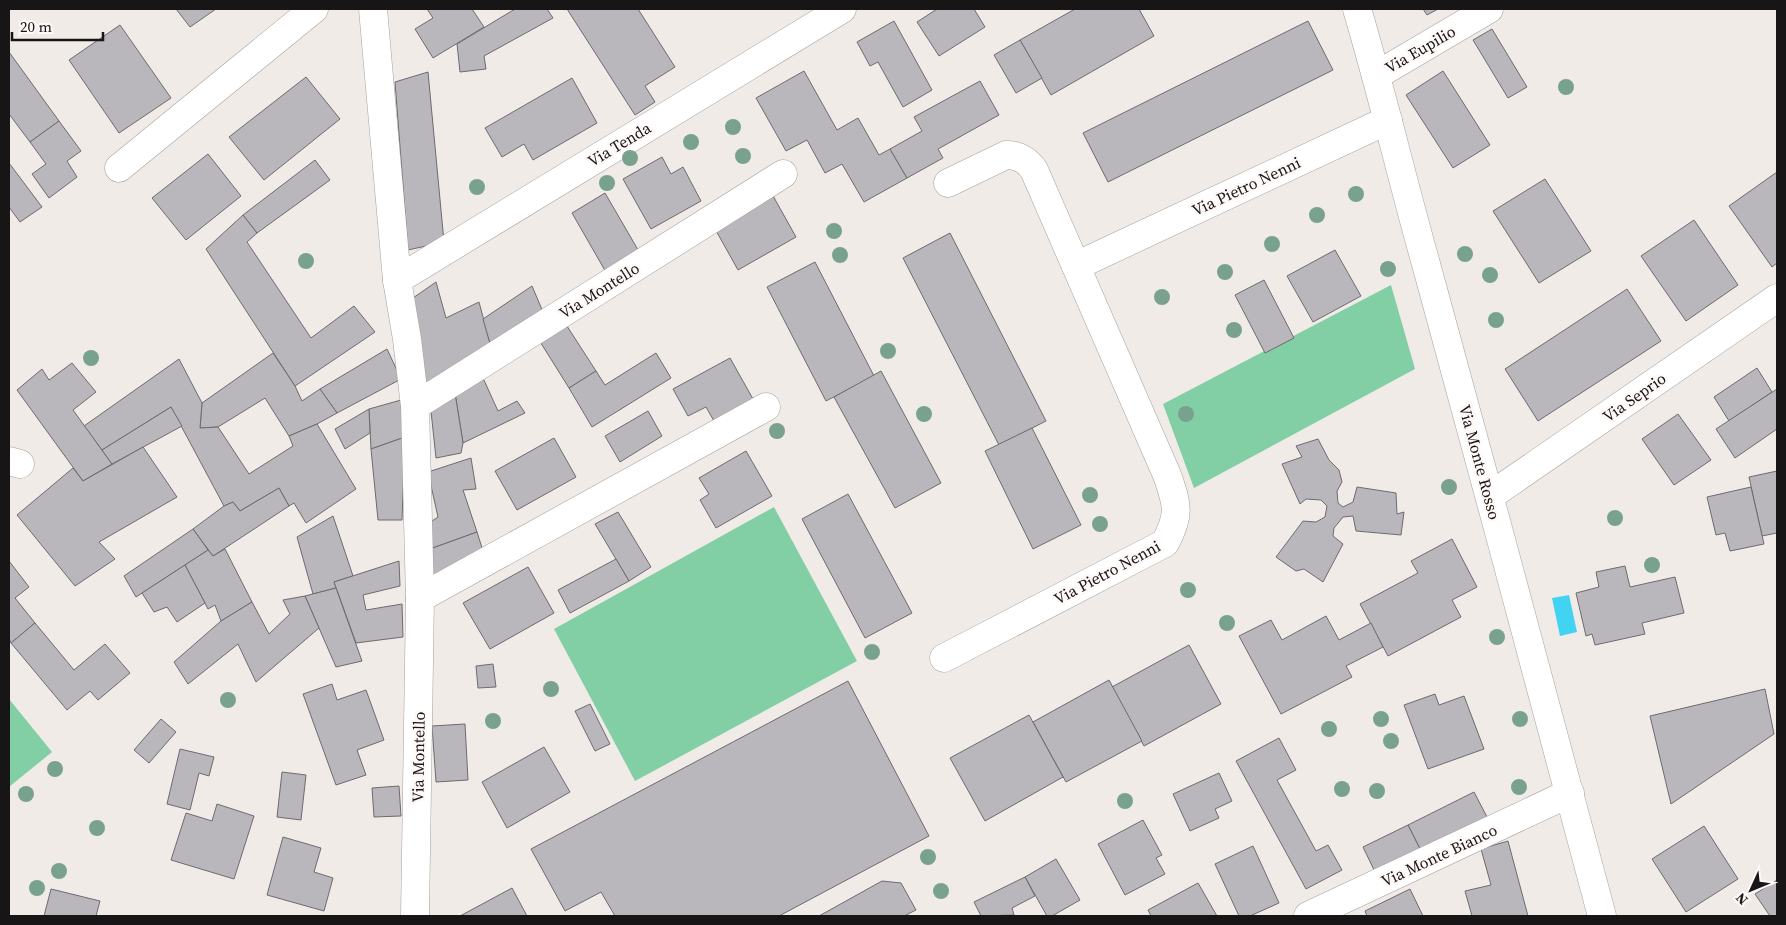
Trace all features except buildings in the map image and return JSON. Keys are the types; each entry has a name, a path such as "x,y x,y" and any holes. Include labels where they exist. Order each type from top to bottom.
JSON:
{"street":[{"path":"119,168 314,9"},
{"name":"Via Montello","path":"373,9 397,280 407,339 415,406 420,598 415,916"},
{"name":"Via Tenda","path":"397,280 842,9"},
{"name":"Via Monte Rosso","path":"1357,9 1377,74 1414,222 1490,496 1602,916"},
{"name":"Via Eupilio","path":"1377,74 1489,9"},
{"name":"Via Pietro Nenni","path":"1076,266 1388,120"},
{"name":"Via Pietro Nenni","path":"944,658 1165,543 1173,526 1176,501 1167,475 1034,170 1022,158 1006,155 948,183"},
{"name":"Via Montello","path":"415,406 783,174"},
{"name":"Via Seprio","path":"1490,496 1777,298"},
{"path":"420,598 766,407"},
{"name":"Via Monte Bianco","path":"1308,916 1570,793"}],"green space":[{"path":"1391,285 1415,369 1194,488 1163,404"},
{"path":"774,507 857,661 635,781 554,629"},
{"path":"9,699 52,752 9,787"}],"water":[{"path":"1569,595 1577,632 1560,636 1552,598"}]}
